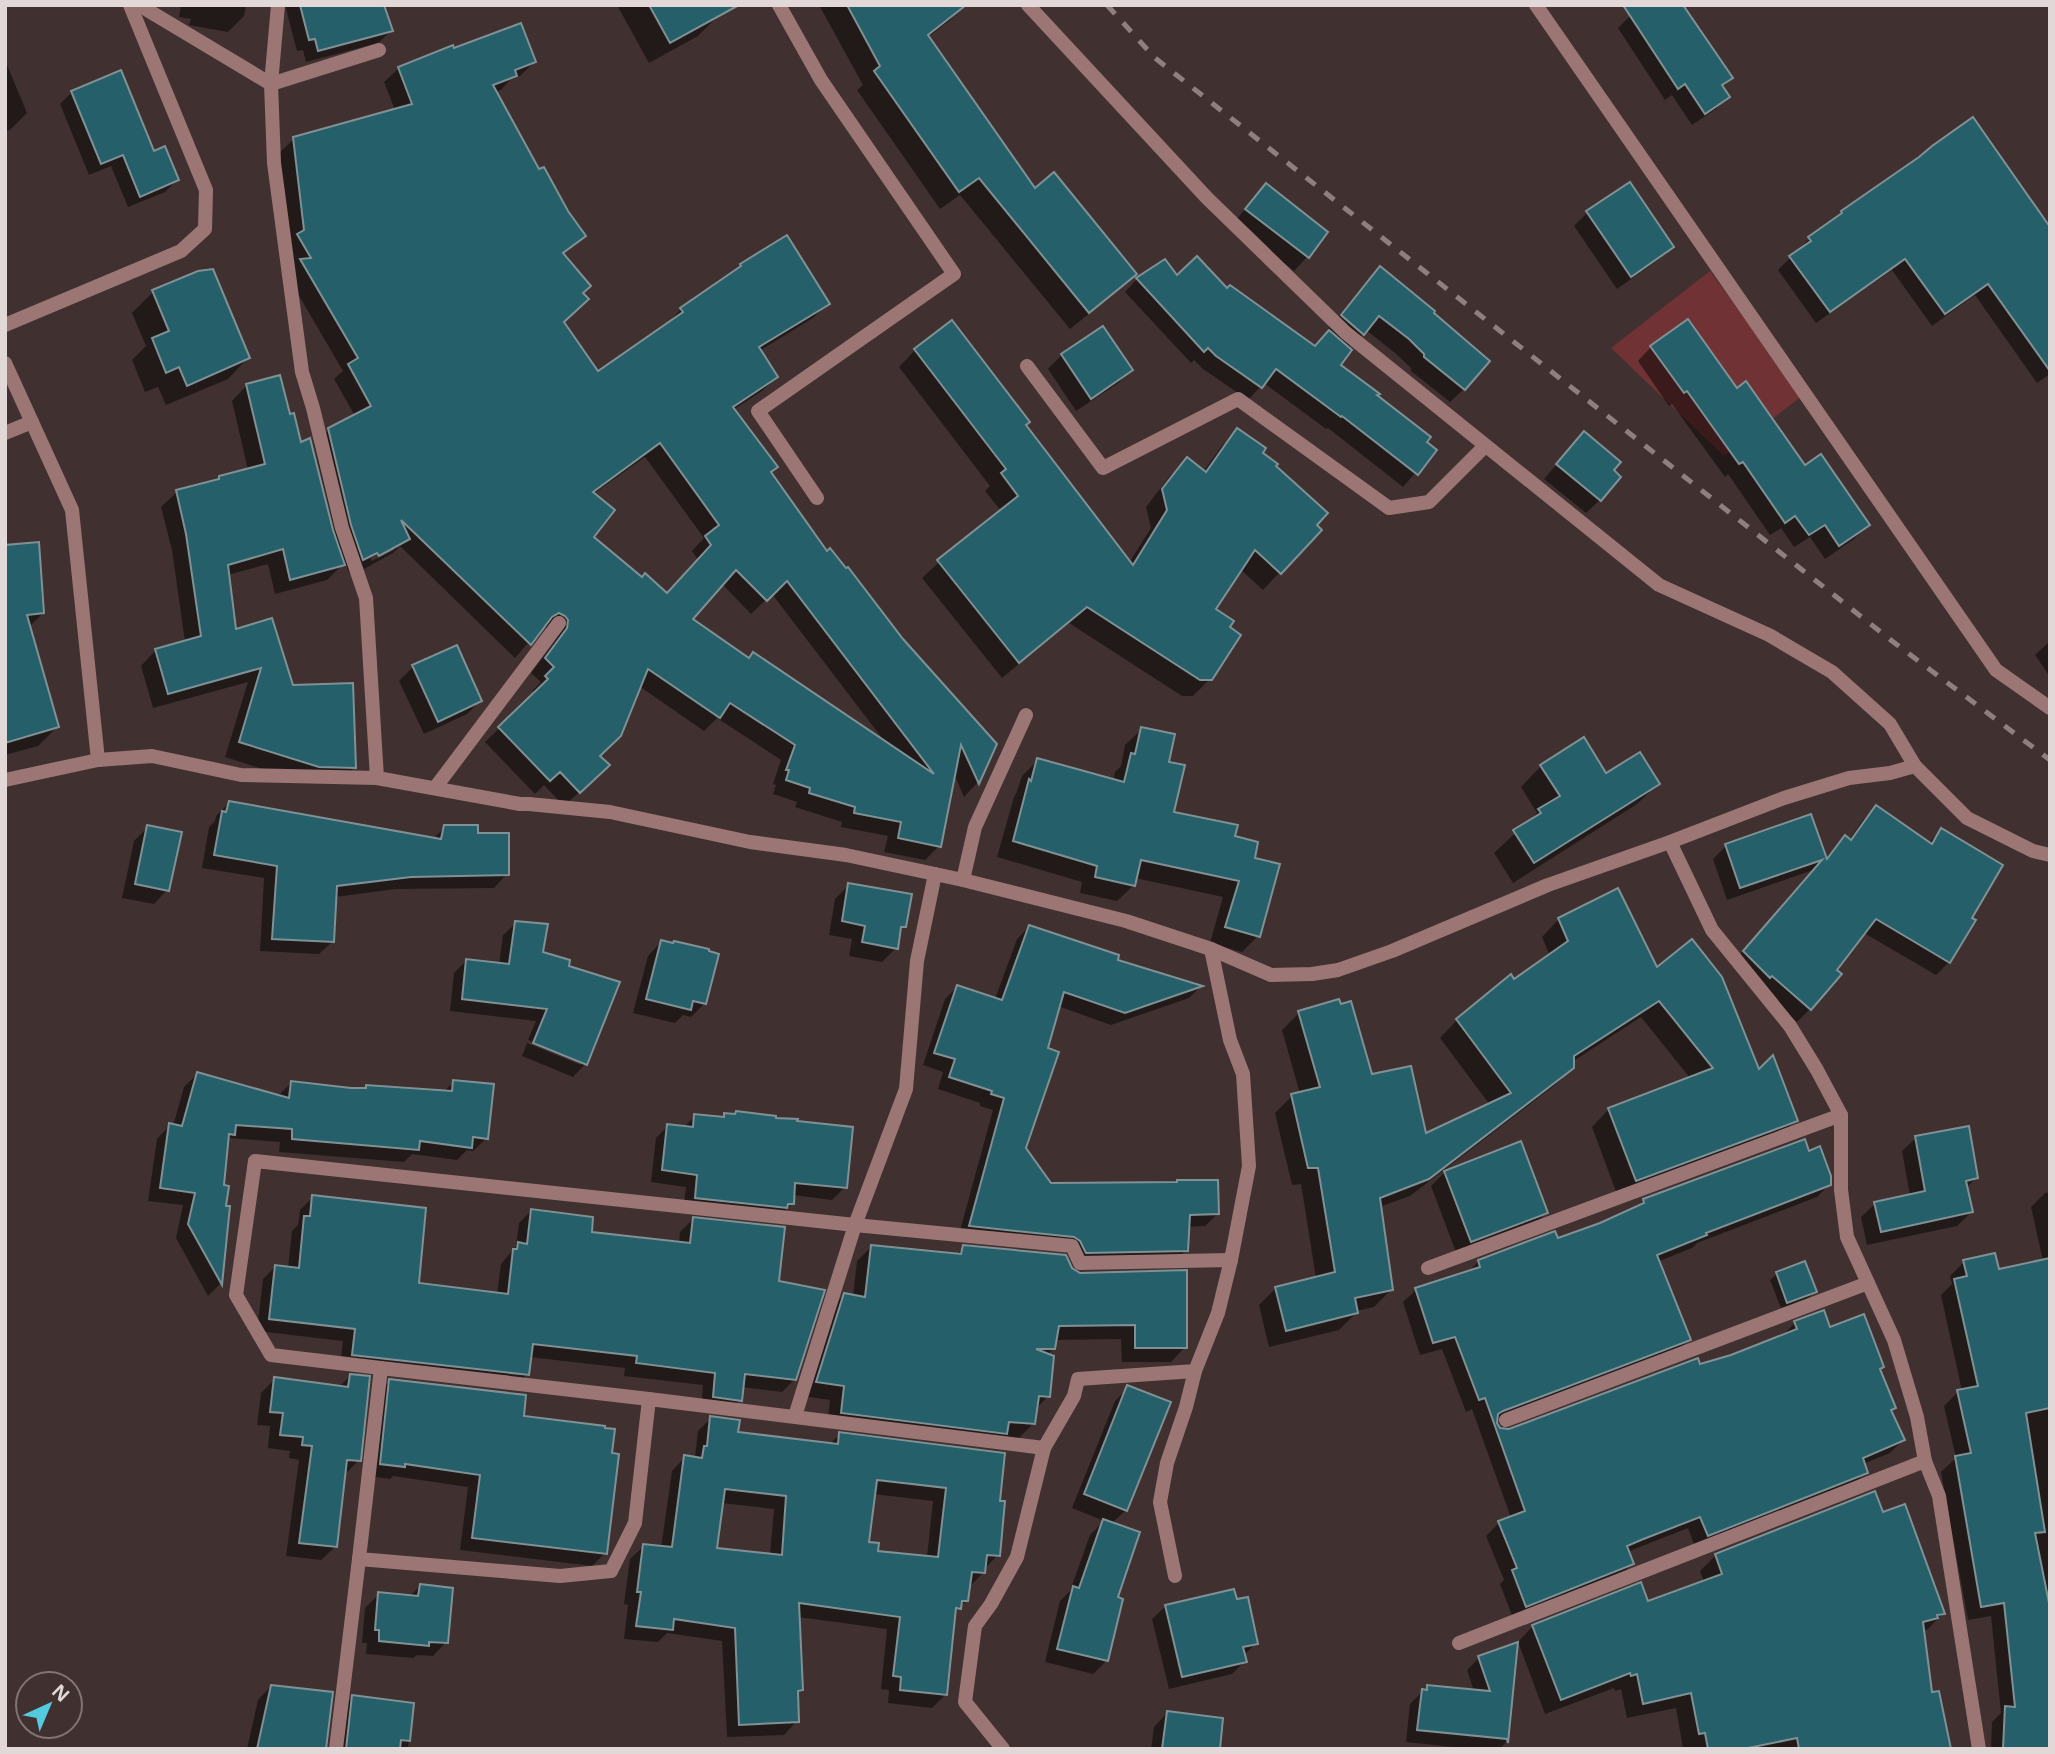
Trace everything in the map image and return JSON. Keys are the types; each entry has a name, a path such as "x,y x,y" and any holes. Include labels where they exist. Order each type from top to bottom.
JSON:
{"street":[{"path":"5,326 181,251 205,229 206,190 130,5"},
{"path":"139,5 271,84 379,50"},
{"path":"278,5 271,84 274,163 302,372 342,528 366,598 377,778"},
{"path":"779,5 821,80 954,274 758,411 817,498"},
{"path":"1028,5 1207,198 1336,323 1658,585 1769,635 1832,672 1890,724 1915,766 1967,818 2033,851 2050,855"},
{"path":"1536,5 1996,670 2050,708"},
{"path":"5,363 72,510 98,760"},
{"path":"1027,366 1103,468 1238,399 1389,508 1429,502 1485,446"},
{"path":"5,433 33,422"},
{"path":"435,788 559,623"},
{"path":"963,880 975,827 1026,715"},
{"path":"5,780 98,760 152,756 241,775 377,778 520,804 610,812 750,842 846,855 963,880 1126,921 1211,949 1271,975 1338,970 1392,951 1548,885 1784,798 1849,778 1915,766"},
{"path":"1670,842 1712,930 1790,1026 1841,1115 1842,1190 1847,1237 1894,1340 1917,1417 1925,1461 1939,1496 1979,1749"},
{"path":"795,1416 855,1225 906,1089 917,961 935,874"},
{"path":"1175,1576 1160,1502 1167,1463 1195,1371 1218,1313 1249,1166 1243,1074 1230,1040 1211,949"},
{"path":"1429,1268 1841,1115"},
{"path":"1044,1448 271,1354 236,1295 255,1161 855,1225 1072,1245 1080,1263 1231,1260"},
{"path":"1506,1420 1868,1283"},
{"path":"336,1749 381,1368"},
{"path":"1003,1749 965,1702 975,1626 1017,1558 1044,1448 1074,1396 1078,1379 1195,1371"},
{"path":"359,1559 559,1576 611,1571 635,1523 649,1399"},
{"path":"1459,1643 1925,1461"}],"shaded area":[{"path":"1710,271 1802,396 1724,456 1611,348"}],"building":[{"path":"300,5 384,5 393,31 318,51 315,39 309,40"},
{"path":"649,5 739,5 670,43"},
{"path":"847,5 966,5 928,35 1035,188 1054,172 1137,274 1089,313 979,178 959,192 874,71 880,66"},
{"path":"1623,5 1683,5 1733,78 1722,85 1730,97 1705,114 1685,84 1678,89"},
{"path":"521,23 536,62 515,70 517,76 493,85 539,169 544,167 568,211 586,236 563,253 591,286 583,293 589,299 564,322 598,371 683,312 680,308 741,266 740,264 787,235 830,304 759,347 778,377 733,407 778,467 771,472 827,551 830,548 846,568 848,567 903,639 997,744 979,784 961,745 941,847 898,838 901,822 854,813 855,807 809,793 810,788 786,780 789,770 786,770 795,745 730,703 720,718 648,669 621,736 600,756 610,765 580,793 560,772 550,781 498,727 548,679 545,676 554,667 545,658 567,628 568,620 565,616 559,613 552,617 531,645 401,520 410,539 379,556 377,553 363,560 351,525 328,428 371,406 348,364 358,358 300,259 311,258 297,234 304,230 293,137 412,104 398,67 453,45 454,48","holes":["660,443 719,525 705,536 711,545 667,593 645,573 642,577 594,537 615,510 593,492","736,570 767,601 787,581 934,774 753,652 749,658 693,619"]},
{"path":"121,70 154,151 165,146 179,180 140,197 123,155 101,164 71,91"},
{"path":"1973,117 2050,227 2050,371 1988,284 1945,314 1905,259 1830,312 1789,256 1811,241 1808,237 1842,213 1841,211"},
{"path":"1630,182 1674,247 1631,277 1586,211"},
{"path":"1266,183 1328,232 1309,258 1245,209"},
{"path":"1197,256 1227,288 1230,285 1315,346 1329,330 1352,350 1341,365 1431,437 1427,442 1437,450 1418,475 1276,369 1262,388 1208,348 1204,352 1136,278 1165,259 1177,275"},
{"path":"1380,266 1490,361 1465,390 1424,357 1409,339 1379,316 1364,335 1341,315"},
{"path":"213,269 250,358 187,386 179,367 166,373 152,338 169,331 152,290 198,271"},
{"path":"1688,319 1737,388 1746,381 1805,465 1821,454 1870,525 1839,546 1825,525 1809,535 1795,516 1785,523 1743,462 1739,464 1687,391 1684,393 1650,346"},
{"path":"952,320 1030,422 1026,425 1133,565 1167,510 1162,489 1187,457 1206,472 1237,428 1266,448 1263,453 1328,513 1317,525 1322,530 1281,574 1255,550 1216,609 1234,621 1230,627 1241,635 1212,680 1200,680 1087,607 1019,663 937,560 1018,496 1001,473 1006,469 914,349"},
{"path":"1103,326 1133,370 1091,399 1061,354"},
{"path":"280,375 290,414 294,413 301,442 310,438 333,530 345,565 290,580 283,549 228,565 236,629 272,618 293,685 353,683 356,768 319,767 239,742 261,668 168,694 155,649 201,636 186,534 176,490 265,464 246,384"},
{"path":"1584,431 1621,462 1614,470 1621,477 1601,501 1556,464"},
{"path":"39,542 44,613 27,615 59,727 5,743 5,545"},
{"path":"457,645 482,701 438,722 412,665"},
{"path":"1141,727 1175,734 1169,762 1185,765 1174,812 1238,825 1235,836 1258,842 1255,858 1280,864 1260,937 1225,927 1239,881 1141,860 1135,886 1095,877 1097,866 1013,841 1037,758 1124,782 1131,753 1135,754"},
{"path":"1584,737 1606,773 1640,752 1660,784 1534,863 1513,830 1541,813 1538,809 1560,796 1540,765"},
{"path":"229,801 441,839 444,825 478,825 478,833 509,833 509,875 411,877 337,886 334,942 272,939 277,866 214,855 222,811 226,812"},
{"path":"1876,805 1932,844 1941,828 2003,865 1972,918 1976,920 1950,963 1876,919 1837,970 1842,974 1811,1010 1772,976 1770,978 1743,951 1822,860 1740,888 1725,844 1811,814 1827,859 1845,835 1851,840"},
{"path":"147,825 182,832 169,891 135,884"},
{"path":"848,883 912,894 906,927 901,927 898,949 862,942 865,926 842,921"},
{"path":"1618,888 1657,967 1692,939 1722,977 1759,1069 1773,1055 1798,1121 1636,1181 1608,1108 1713,1068 1659,1001 1574,1056 1574,1068 1429,1179 1380,1198 1393,1290 1355,1298 1358,1313 1286,1331 1275,1287 1335,1272 1318,1168 1308,1168 1291,1094 1320,1087 1298,1011 1339,999 1341,1004 1351,1001 1372,1074 1411,1066 1426,1133 1511,1093 1456,1019 1511,974 1514,979 1568,941 1558,918"},
{"path":"515,921 548,924 543,952 570,960 569,966 620,982 587,1065 533,1043 547,1009 462,999 466,959 509,964"},
{"path":"1029,925 1119,955 1118,960 1203,986 1125,1013 1064,992 1048,1048 1059,1052 1026,1148 1051,1183 1218,1180 1219,1214 1190,1215 1188,1251 1086,1253 1080,1241 1074,1237 969,1226 1004,1098 991,1094 992,1091 949,1077 955,1059 934,1053 957,985 1002,1000"},
{"path":"661,940 709,949 719,954 706,1004 693,1001 691,1010 646,999"},
{"path":"197,1072 289,1098 291,1081 351,1088 366,1088 366,1085 452,1091 453,1080 494,1084 488,1139 473,1137 472,1148 420,1141 419,1150 292,1139 292,1129 236,1125 235,1135 229,1134 224,1185 229,1186 226,1206 230,1206 222,1285 188,1224 195,1193 160,1188 169,1123 182,1126"},
{"path":"736,1111 853,1127 847,1188 795,1183 794,1204 788,1204 787,1208 695,1198 697,1175 662,1170 667,1124 693,1127 694,1114 724,1117 724,1113 735,1114"},
{"path":"1969,1126 1978,1178 1966,1181 1973,1212 1881,1232 1874,1202 1925,1191 1915,1136"},
{"path":"1805,1139 1809,1151 1820,1146 1831,1176 1831,1185 1706,1233 1707,1235 1657,1255 1691,1340 1503,1411 1498,1414 1497,1423 1500,1428 1509,1429 1698,1358 1700,1364 1731,1355 1797,1329 1794,1321 1824,1310 1830,1327 1864,1314 1884,1367 1880,1369 1896,1408 1891,1410 1905,1440 1863,1458 1868,1473 1708,1536 1700,1517 1641,1540 1627,1546 1634,1564 1526,1607 1512,1570 1517,1568 1498,1521 1525,1511 1485,1398 1479,1400 1455,1337 1433,1343 1415,1288 1480,1267 1478,1260 1555,1231 1558,1238 1600,1223 1644,1203 1643,1199"},
{"path":"1521,1141 1548,1213 1471,1242 1444,1171"},
{"path":"312,1195 426,1208 419,1283 508,1294 513,1249 517,1249 518,1242 527,1244 531,1209 593,1217 592,1232 690,1243 693,1217 785,1227 779,1281 825,1290 796,1380 745,1374 742,1401 713,1397 715,1373 636,1363 637,1356 533,1344 529,1375 352,1355 355,1329 269,1319 275,1265 299,1268 304,1216 310,1216"},
{"path":"871,1245 961,1254 963,1245 1066,1255 1072,1268 1080,1273 1187,1270 1187,1348 1135,1348 1135,1325 1059,1326 1055,1349 1036,1349 1054,1356 1050,1397 1039,1396 1035,1424 1009,1422 1007,1434 841,1413 844,1386 816,1382 844,1293 865,1297"},
{"path":"1995,1253 1999,1269 2050,1258 2050,1408 2026,1413 2045,1532 2035,1533 2050,1608 2050,1749 2003,1749 2005,1706 2015,1707 2004,1603 1981,1607 1955,1456 1971,1453 1957,1390 1978,1386 1954,1279 1967,1276 1963,1260"},
{"path":"1805,1261 1817,1292 1787,1303 1776,1272"},
{"path":"350,1374 370,1376 361,1461 347,1460 337,1547 299,1543 312,1446 302,1445 303,1437 280,1435 283,1413 270,1412 274,1377 348,1387"},
{"path":"389,1379 526,1395 524,1416 615,1429 612,1453 619,1454 607,1554 472,1538 480,1475 405,1464 405,1467 380,1464"},
{"path":"1127,1385 1171,1402 1127,1511 1084,1494"},
{"path":"710,1416 740,1420 738,1432 838,1444 839,1432 1005,1453 1000,1501 1005,1501 1000,1556 987,1555 985,1573 972,1572 968,1601 962,1601 961,1609 956,1608 947,1695 900,1690 901,1677 893,1676 900,1617 799,1603 803,1690 798,1691 799,1722 739,1725 735,1628 674,1619 673,1630 636,1626 643,1544 672,1547 684,1455 702,1458 704,1446 707,1446","holes":["877,1480 946,1488 938,1557 878,1551 879,1543 869,1542","725,1489 786,1496 782,1555 717,1548"]},
{"path":"1875,1491 1883,1512 1905,1504 1945,1614 1923,1622 1932,1692 1939,1691 1951,1749 1799,1749 1797,1738 1743,1749 1708,1749 1705,1733 1699,1734 1691,1693 1643,1704 1637,1674 1631,1676 1630,1673 1561,1700 1532,1625 1641,1582 1648,1601 1722,1574 1715,1554"},
{"path":"1103,1519 1140,1532 1118,1597 1123,1599 1108,1661 1057,1649 1073,1586 1079,1588"},
{"path":"420,1584 453,1588 448,1643 429,1642 429,1646 379,1641 379,1630 375,1630 378,1592 418,1596"},
{"path":"1234,1589 1237,1599 1248,1597 1258,1644 1243,1647 1247,1662 1182,1677 1165,1605"},
{"path":"1518,1642 1508,1743 1507,1739 1417,1730 1422,1689 1427,1690 1427,1685 1490,1691 1478,1656"},
{"path":"271,1685 333,1692 326,1749 257,1749"},
{"path":"352,1695 414,1703 410,1741 401,1740 400,1749 346,1749"},
{"path":"1167,1711 1223,1718 1220,1749 1162,1749"}],"railway":[{"path":"1107,5 1155,58 1892,641 2050,760"}]}
